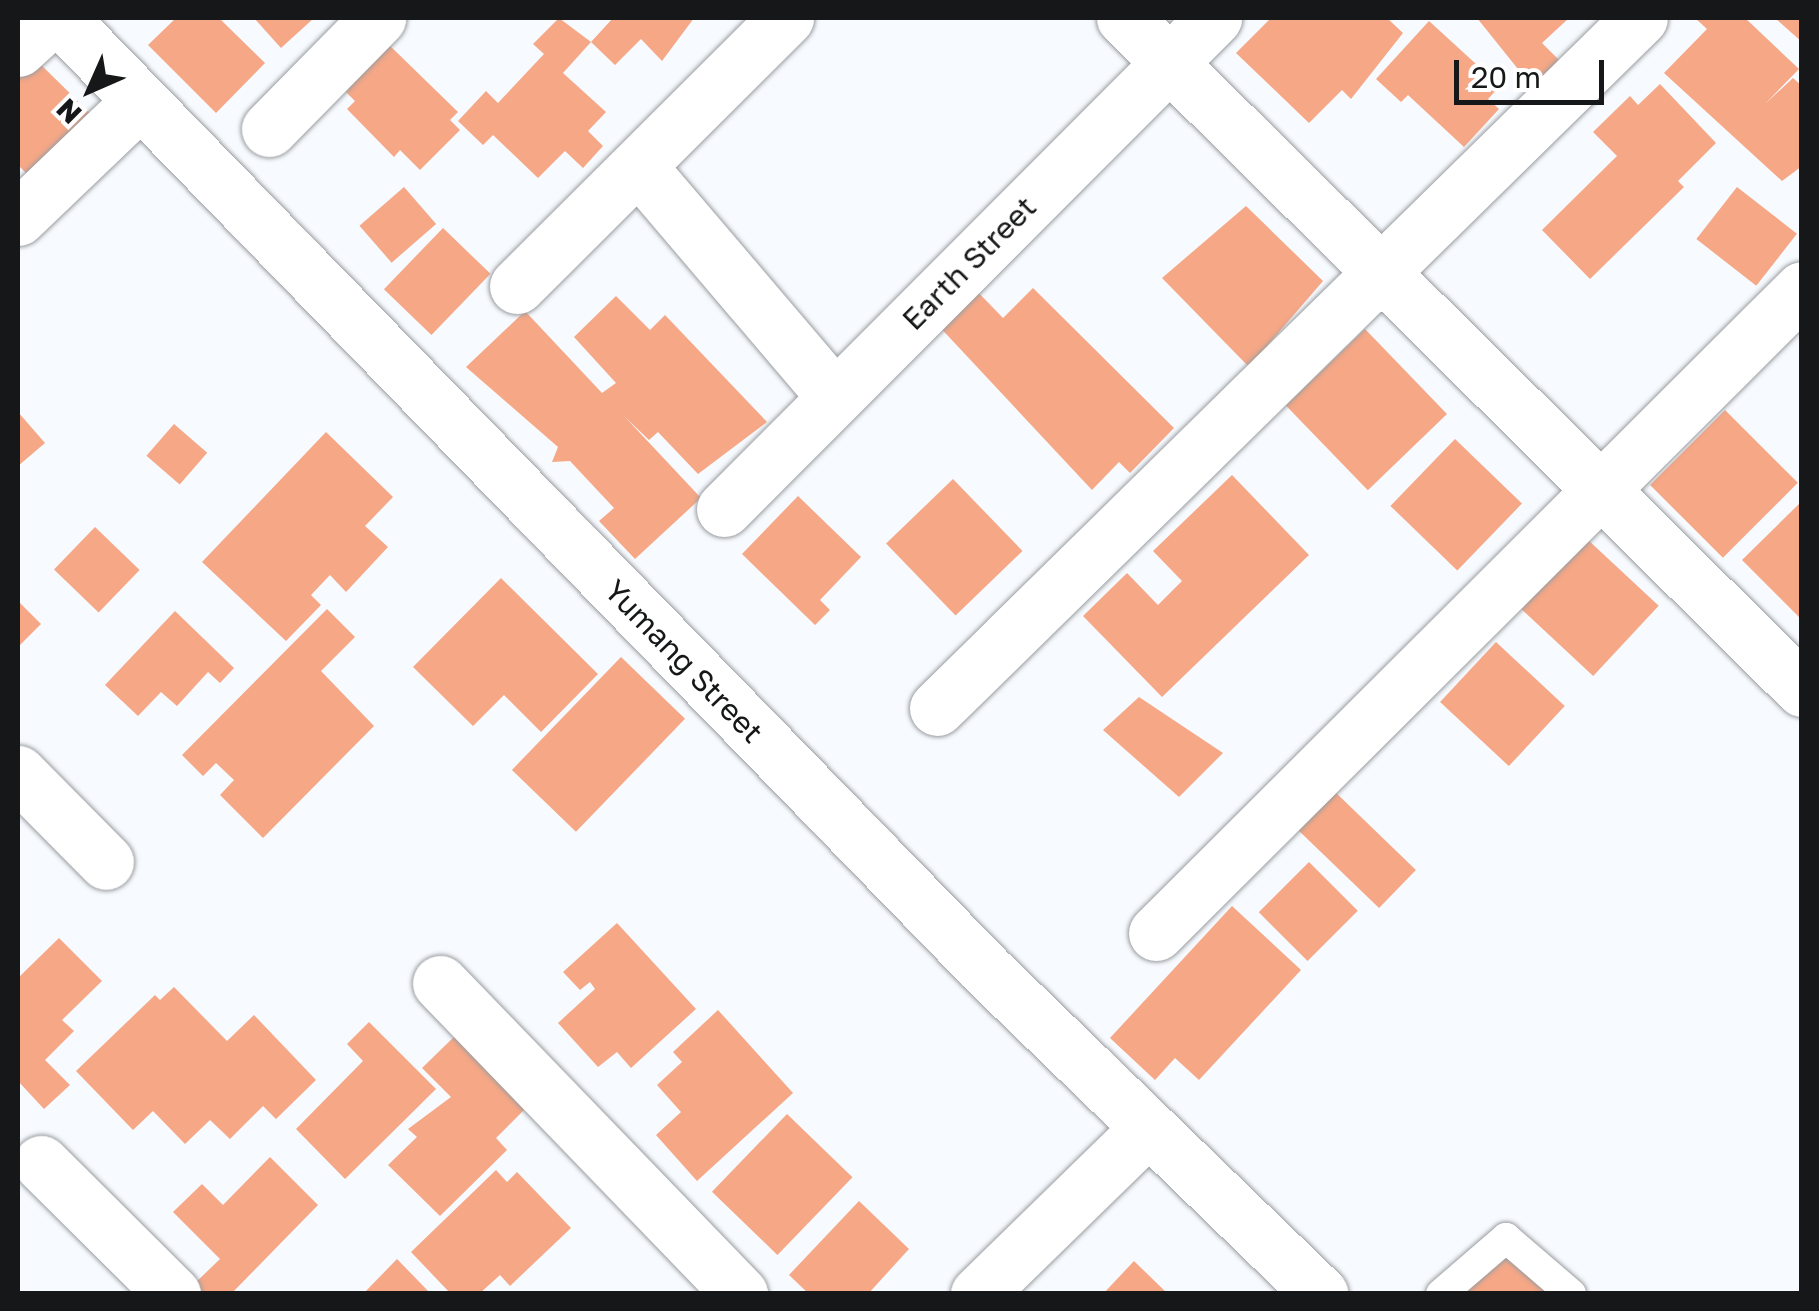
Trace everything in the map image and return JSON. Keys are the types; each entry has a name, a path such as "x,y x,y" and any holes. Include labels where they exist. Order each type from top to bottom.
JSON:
{"street":[{"path":"18,49 52,18"},
{"name":"Yumang Street","path":"60,18 1147,1129 1320,1294"},
{"path":"270,129 378,18"},
{"path":"518,286 786,18"},
{"path":"1124,18 1172,60 1380,274 1802,689"},
{"name":"Earth Street","path":"724,509 1214,18"},
{"path":"937,708 1640,18"},
{"path":"18,218 140,101"},
{"path":"639,167 836,397"},
{"path":"1156,933 1597,488 1802,288"},
{"path":"18,773 106,862"},
{"path":"440,983 740,1294"},
{"path":"978,1294 1147,1129"},
{"path":"42,1163 174,1294"}],"lane":[{"path":"1442,1294 1506,1238 1571,1294"}],"building":[{"path":"176,18 219,18 265,63 216,113 148,45"},
{"path":"254,18 314,18 281,48"},
{"path":"559,18 591,42 563,73 606,112 588,131 603,146 583,168 565,151 538,178 493,135 483,145 458,121 486,91 498,103 544,54 533,44"},
{"path":"613,18 694,18 662,61 641,39 615,65 591,42"},
{"path":"1271,18 1387,18 1403,33 1351,99 1342,90 1309,123 1236,53"},
{"path":"1477,18 1569,18 1542,43 1562,63 1534,89"},
{"path":"1695,18 1745,18 1799,69 1765,104 1793,78 1802,86 1802,166 1782,181 1664,73 1707,29"},
{"path":"1775,18 1802,18 1802,42"},
{"path":"1429,21 1500,86 1488,99 1499,109 1464,147 1408,95 1401,102 1376,79"},
{"path":"386,42 458,112 450,120 460,130 420,170 400,150 394,157 347,109 355,101 341,87"},
{"path":"32,56 90,113 29,176 18,165 18,71"},
{"path":"1660,84 1716,143 1678,181 1684,187 1590,279 1542,230 1617,156 1593,132 1630,96 1638,105"},
{"path":"404,187 436,224 392,263 359,226"},
{"path":"1737,187 1797,234 1756,286 1696,239"},
{"path":"1246,206 1323,281 1249,367 1162,278"},
{"path":"443,228 490,274 431,335 384,289"},
{"path":"971,285 1003,318 1033,288 1174,428 1130,473 1119,462 1092,490 935,322"},
{"path":"616,296 650,330 665,315 767,422 698,474 658,432 649,440 624,416 701,498 635,559 599,521 614,508 570,461 552,462 558,447 466,367 525,311 602,393 616,383 574,337"},
{"path":"1365,329 1447,414 1368,490 1286,405"},
{"path":"1725,410 1798,483 1723,558 1650,485"},
{"path":"18,412 45,443 18,466"},
{"path":"174,424 207,453 180,485 146,456"},
{"path":"326,432 393,497 365,526 388,547 346,592 330,575 311,595 321,605 286,641 202,562"},
{"path":"1455,439 1522,504 1457,571 1390,506"},
{"path":"1232,475 1309,555 1162,697 1083,616 1127,573 1158,605 1182,581 1153,551"},
{"path":"953,479 1022,551 956,616 886,544"},
{"path":"798,496 861,557 820,600 830,610 815,625 742,554"},
{"path":"1802,501 1802,620 1742,560"},
{"path":"95,527 140,570 99,613 54,569"},
{"path":"1587,539 1659,606 1593,676 1522,609"},
{"path":"501,578 598,674 541,732 504,695 473,726 413,667"},
{"path":"18,601 41,624 18,647"},
{"path":"327,609 355,637 321,671 374,726 263,838 220,795 234,780 216,763 203,776 182,755"},
{"path":"175,611 234,668 220,683 208,672 177,706 161,692 138,716 105,685"},
{"path":"1496,642 1565,706 1509,766 1440,702"},
{"path":"621,657 685,719 576,832 512,770"},
{"path":"1139,697 1223,753 1179,797 1103,730"},
{"path":"1331,788 1416,870 1379,908 1294,826"},
{"path":"1309,862 1358,911 1308,961 1259,912"},
{"path":"1232,906 1301,970 1199,1080 1175,1058 1155,1080 1110,1038"},
{"path":"617,923 696,1009 631,1068 617,1052 598,1067 558,1023 595,989 590,982 580,990 563,972"},
{"path":"59,938 102,981 62,1020 74,1031 45,1060 70,1085 44,1109 18,1081 18,978"},
{"path":"174,987 227,1041 254,1015 316,1080 276,1119 263,1106 230,1139 210,1120 185,1144 153,1111 133,1130 76,1071 155,995 160,1000"},
{"path":"718,1010 793,1093 697,1181 656,1135 681,1112 657,1085 682,1062 673,1052"},
{"path":"369,1022 436,1089 345,1179 296,1129 363,1061 347,1044"},
{"path":"458,1033 529,1105 496,1138 507,1150 440,1216 388,1165 417,1137 408,1129 451,1097 422,1068"},
{"path":"787,1114 852,1177 777,1255 712,1192"},
{"path":"270,1157 318,1205 231,1294 199,1294 192,1286 220,1259 173,1212 202,1184 223,1205"},
{"path":"496,1170 507,1182 517,1172 571,1228 510,1286 500,1275 479,1294 451,1294 411,1252"},
{"path":"859,1201 909,1249 868,1294 809,1294 789,1275"},
{"path":"1510,1247 1557,1294 1464,1294"},
{"path":"397,1259 431,1294 363,1294"},
{"path":"1134,1261 1168,1294 1103,1294"}]}
